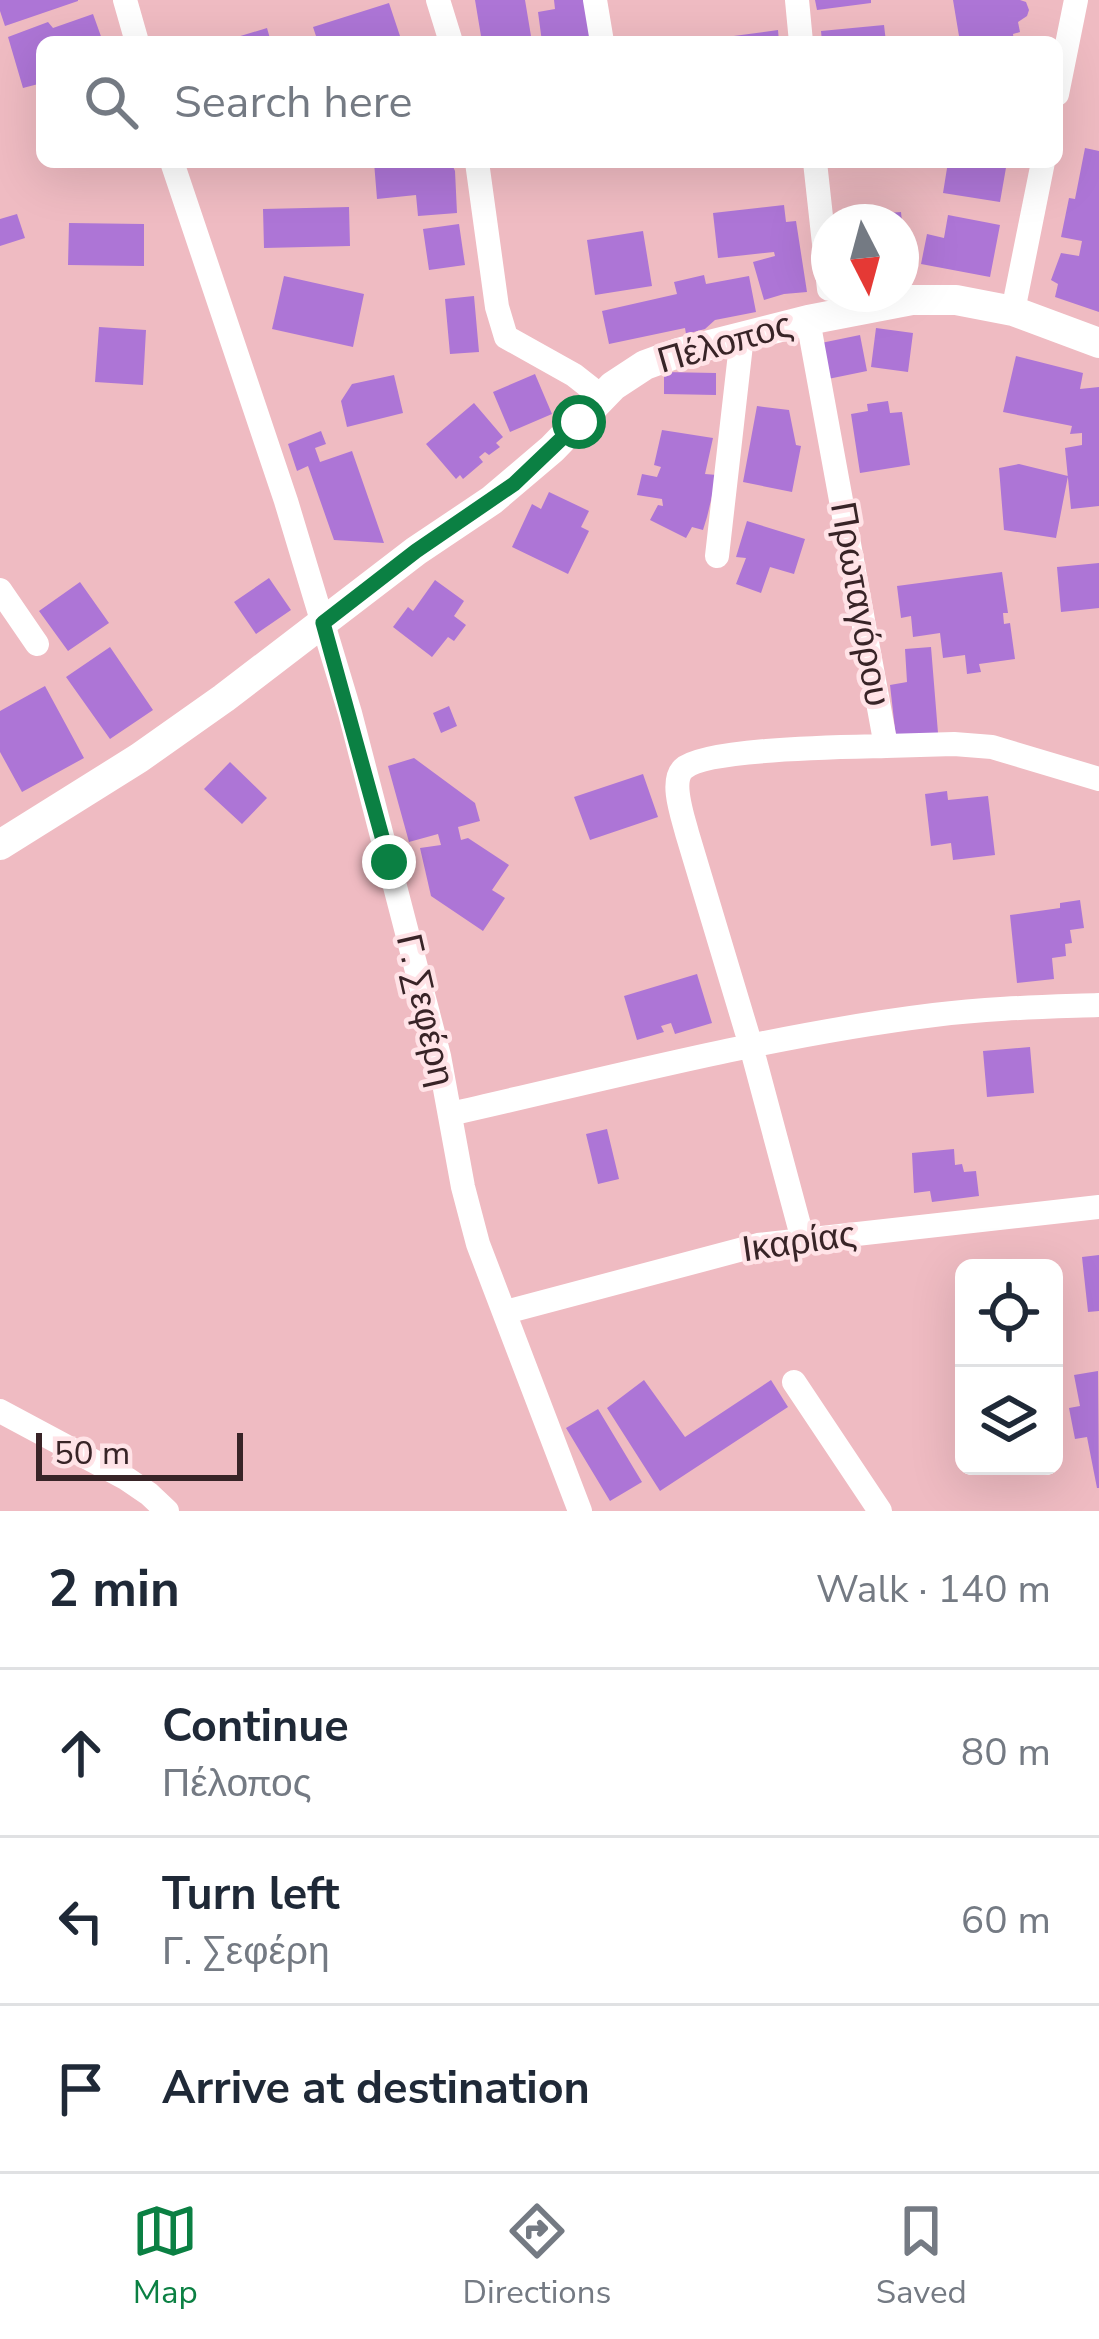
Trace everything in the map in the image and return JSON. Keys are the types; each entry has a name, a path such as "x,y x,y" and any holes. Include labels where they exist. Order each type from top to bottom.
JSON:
{"street":[{"path":"125,0 135,36"},
{"path":"439,0 449,36"},
{"path":"595,0 601,36"},
{"path":"796,0 800,36"},
{"path":"1063,64 1076,0"},
{"name":"Γ. Σεφέρη","path":"174,168 286,501 350,713 426,1003 470,1217 580,1511"},
{"path":"478,168 497,307 506,338 574,375 602,397"},
{"name":"Πρωταγόρου","path":"815,168 818,204"},
{"path":"1013,311 1042,168"},
{"name":"Πέλοπος","path":"919,300 956,300 1013,311 1099,343"},
{"name":"Πέλοπος","path":"0,845 139,758 416,551 514,484 626,376 678,353 742,336 811,309"},
{"name":"Πρωταγόρου","path":"826,312 886,746 992,747 1099,779"},
{"path":"717,556 742,336"},
{"path":"0,590 37,644"},
{"path":"803,1240 687,832 679,773 693,764 730,755 886,746"},
{"path":"450,1114 751,1046 937,1014 1099,1005"},
{"name":"Ικαρίας","path":"506,1312 736,1249 1099,1207"},
{"path":"794,1382 880,1511"},
{"path":"0,1411 127,1479 167,1511"}],"building":[{"path":"0,0 78,0 78,1 5,26"},
{"path":"475,0 525,0 531,36 481,36"},
{"path":"554,0 587,0 592,36 541,36 538,12 555,9"},
{"path":"815,0 871,0 871,3 817,10"},
{"path":"953,0 1026,2 1027,16 1018,22 1020,32 1013,36 959,36"},
{"path":"389,3 400,36 316,36 313,27"},
{"path":"93,14 101,36 36,36 36,85 23,88 8,37 48,22 53,28"},
{"path":"884,25 885,36 821,36 821,31"},
{"path":"267,28 269,36 241,36"},
{"path":"778,30 778,36 733,36"},
{"path":"1085,148 1099,151 1099,312 1055,297 1058,284 1051,280 1061,253 1079,256 1082,241 1061,237 1069,198 1075,199"},
{"path":"374,168 455,171 457,213 418,216 416,195 377,199"},
{"path":"947,168 1006,168 1000,202 943,193"},
{"path":"784,205 786,222 796,221 807,292 764,300 753,262 775,256 774,252 718,258 713,213"},
{"path":"349,207 350,246 264,248 263,209"},
{"path":"17,214 25,238 0,246 0,219"},
{"path":"948,215 1000,225 990,277 921,264 927,234 944,238"},
{"path":"69,223 144,224 144,266 68,265"},
{"path":"459,224 465,265 429,270 423,229"},
{"path":"643,231 652,286 595,295 587,240"},
{"path":"704,275 706,284 749,276 756,312 715,320 705,329 686,334 685,328 609,344 602,311 677,294 674,282"},
{"path":"284,276 364,294 353,347 272,329"},
{"path":"474,296 479,352 450,354 445,299"},
{"path":"99,327 146,330 143,385 95,382"},
{"path":"876,328 913,333 908,372 871,367"},
{"path":"860,335 867,371 828,379 821,343"},
{"path":"1016,356 1083,373 1080,389 1099,387 1099,506 1071,509 1065,448 1082,445 1082,433 1070,434 1072,426 1003,412"},
{"path":"664,372 716,373 716,395 664,394"},
{"path":"535,374 552,414 510,432 493,392"},
{"path":"394,375 403,413 347,427 341,401 352,384"},
{"path":"888,401 890,413 902,412 910,465 860,473 851,414 868,411 867,404"},
{"path":"474,403 503,437 496,443 500,447 489,455 485,452 479,457 483,462 463,479 460,475 456,479 426,444"},
{"path":"757,406 789,410 796,445 801,446 792,492 743,482"},
{"path":"662,430 713,438 705,474 717,475 707,517 703,530 692,527 686,538 650,520 658,505 663,506 662,499 637,495 642,474 657,477 661,467 654,465"},
{"path":"321,431 326,444 315,448 320,462 352,451 384,543 334,540 308,466 297,471 288,444"},
{"path":"1019,464 1068,476 1056,538 1004,530 999,468"},
{"path":"549,492 589,511 581,527 589,531 568,574 512,547 532,504 541,509"},
{"path":"747,521 805,539 794,574 770,567 761,593 736,584 746,558 736,557"},
{"path":"1099,563 1099,608 1061,612 1057,567"},
{"path":"1002,572 1008,613 1003,613 1004,624 1010,623 1015,659 979,664 981,672 967,674 965,655 943,658 940,633 913,637 911,616 901,618 897,586"},
{"path":"269,578 291,610 256,634 234,602"},
{"path":"435,580 464,601 454,616 466,625 432,657 393,627 408,607 413,611"},
{"path":"80,582 109,623 68,651 39,611"},
{"path":"110,647 153,710 110,739 66,677"},
{"path":"931,647 938,733 896,738 890,685 907,682 905,649"},
{"path":"45,686 84,758 22,792 0,752 0,711"},
{"path":"449,706 457,726 441,733 433,713"},
{"path":"414,758 475,803 480,821 458,827 461,840 468,838 509,865 492,890 505,898 483,931 431,896 420,848 441,845 438,834 409,842 388,766"},
{"path":"230,762 267,798 242,824 204,789"},
{"path":"643,774 658,817 590,840 574,797"},
{"path":"947,791 948,800 988,796 995,855 953,860 951,843 931,846 925,794"},
{"path":"1080,900 1084,928 1070,930 1072,943 1065,944 1066,956 1052,958 1054,979 1017,983 1010,915 1060,908 1060,903"},
{"path":"697,974 712,1023 675,1034 671,1023 661,1026 664,1032 637,1040 624,996"},
{"path":"1030,1047 1034,1093 987,1097 983,1051"},
{"path":"607,1129 619,1179 598,1184 586,1134"},
{"path":"954,1149 955,1165 962,1164 964,1172 976,1171 979,1196 932,1202 930,1191 914,1193 912,1153"},
{"path":"1099,1255 1099,1311 1088,1312 1082,1257"},
{"path":"1098,1371 1097,1488 1087,1437 1075,1439 1069,1408 1080,1406 1074,1375"},
{"path":"644,1380 685,1437 771,1380 788,1407 660,1491 607,1408"},
{"path":"598,1409 642,1482 610,1501 566,1428"}],"route":[{"path":"389,862 323,623 514,484 579,422"}]}
